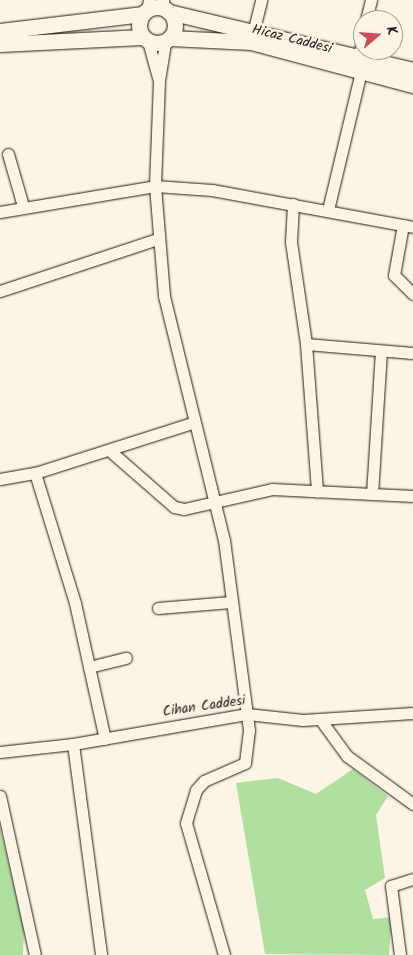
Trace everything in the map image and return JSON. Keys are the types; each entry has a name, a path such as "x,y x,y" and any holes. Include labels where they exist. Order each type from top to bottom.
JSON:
{"main road":[{"name":"Hicaz Caddesi","path":"165,7 353,54"},
{"path":"0,31 146,8 165,7 175,22 167,40 145,39 0,44"},
{"path":"145,39 139,26 146,8"},
{"name":"Hicaz Caddesi","path":"167,40 251,42 413,85"},
{"name":"Hicaz Caddesi","path":"374,60 413,70"}],"street":[{"path":"254,29 261,0"},
{"path":"145,39 159,81"},
{"path":"167,40 159,81 155,186 157,240 192,423 215,503 247,714 249,750 245,764 204,781 196,790 186,824 224,955"},
{"path":"328,210 362,72"},
{"path":"8,154 23,206"},
{"path":"0,212 23,206 155,186 328,210 408,226 394,275 413,294"},
{"path":"293,204 291,242 306,344 317,492"},
{"path":"0,291 157,240"},
{"path":"306,344 381,352 413,353"},
{"path":"372,494 381,352"},
{"path":"0,478 35,473 192,423"},
{"path":"109,450 174,507 215,503 272,489 413,496"},
{"path":"35,473 89,668 105,739"},
{"path":"158,608 230,602"},
{"path":"89,668 126,658"},
{"name":"Cihan Caddesi","path":"0,752 73,744 247,714 320,719 413,713"},
{"path":"320,719 347,756 413,804"},
{"path":"73,744 101,955"},
{"path":"0,796 35,955"},
{"path":"400,955 391,886 413,880"}],"green space":[{"path":"353,769 388,796 376,815 385,878 365,890 373,919 392,917 389,955 265,954 236,783 278,778 316,794"},
{"path":"0,827 24,931 23,955 0,955"}]}
